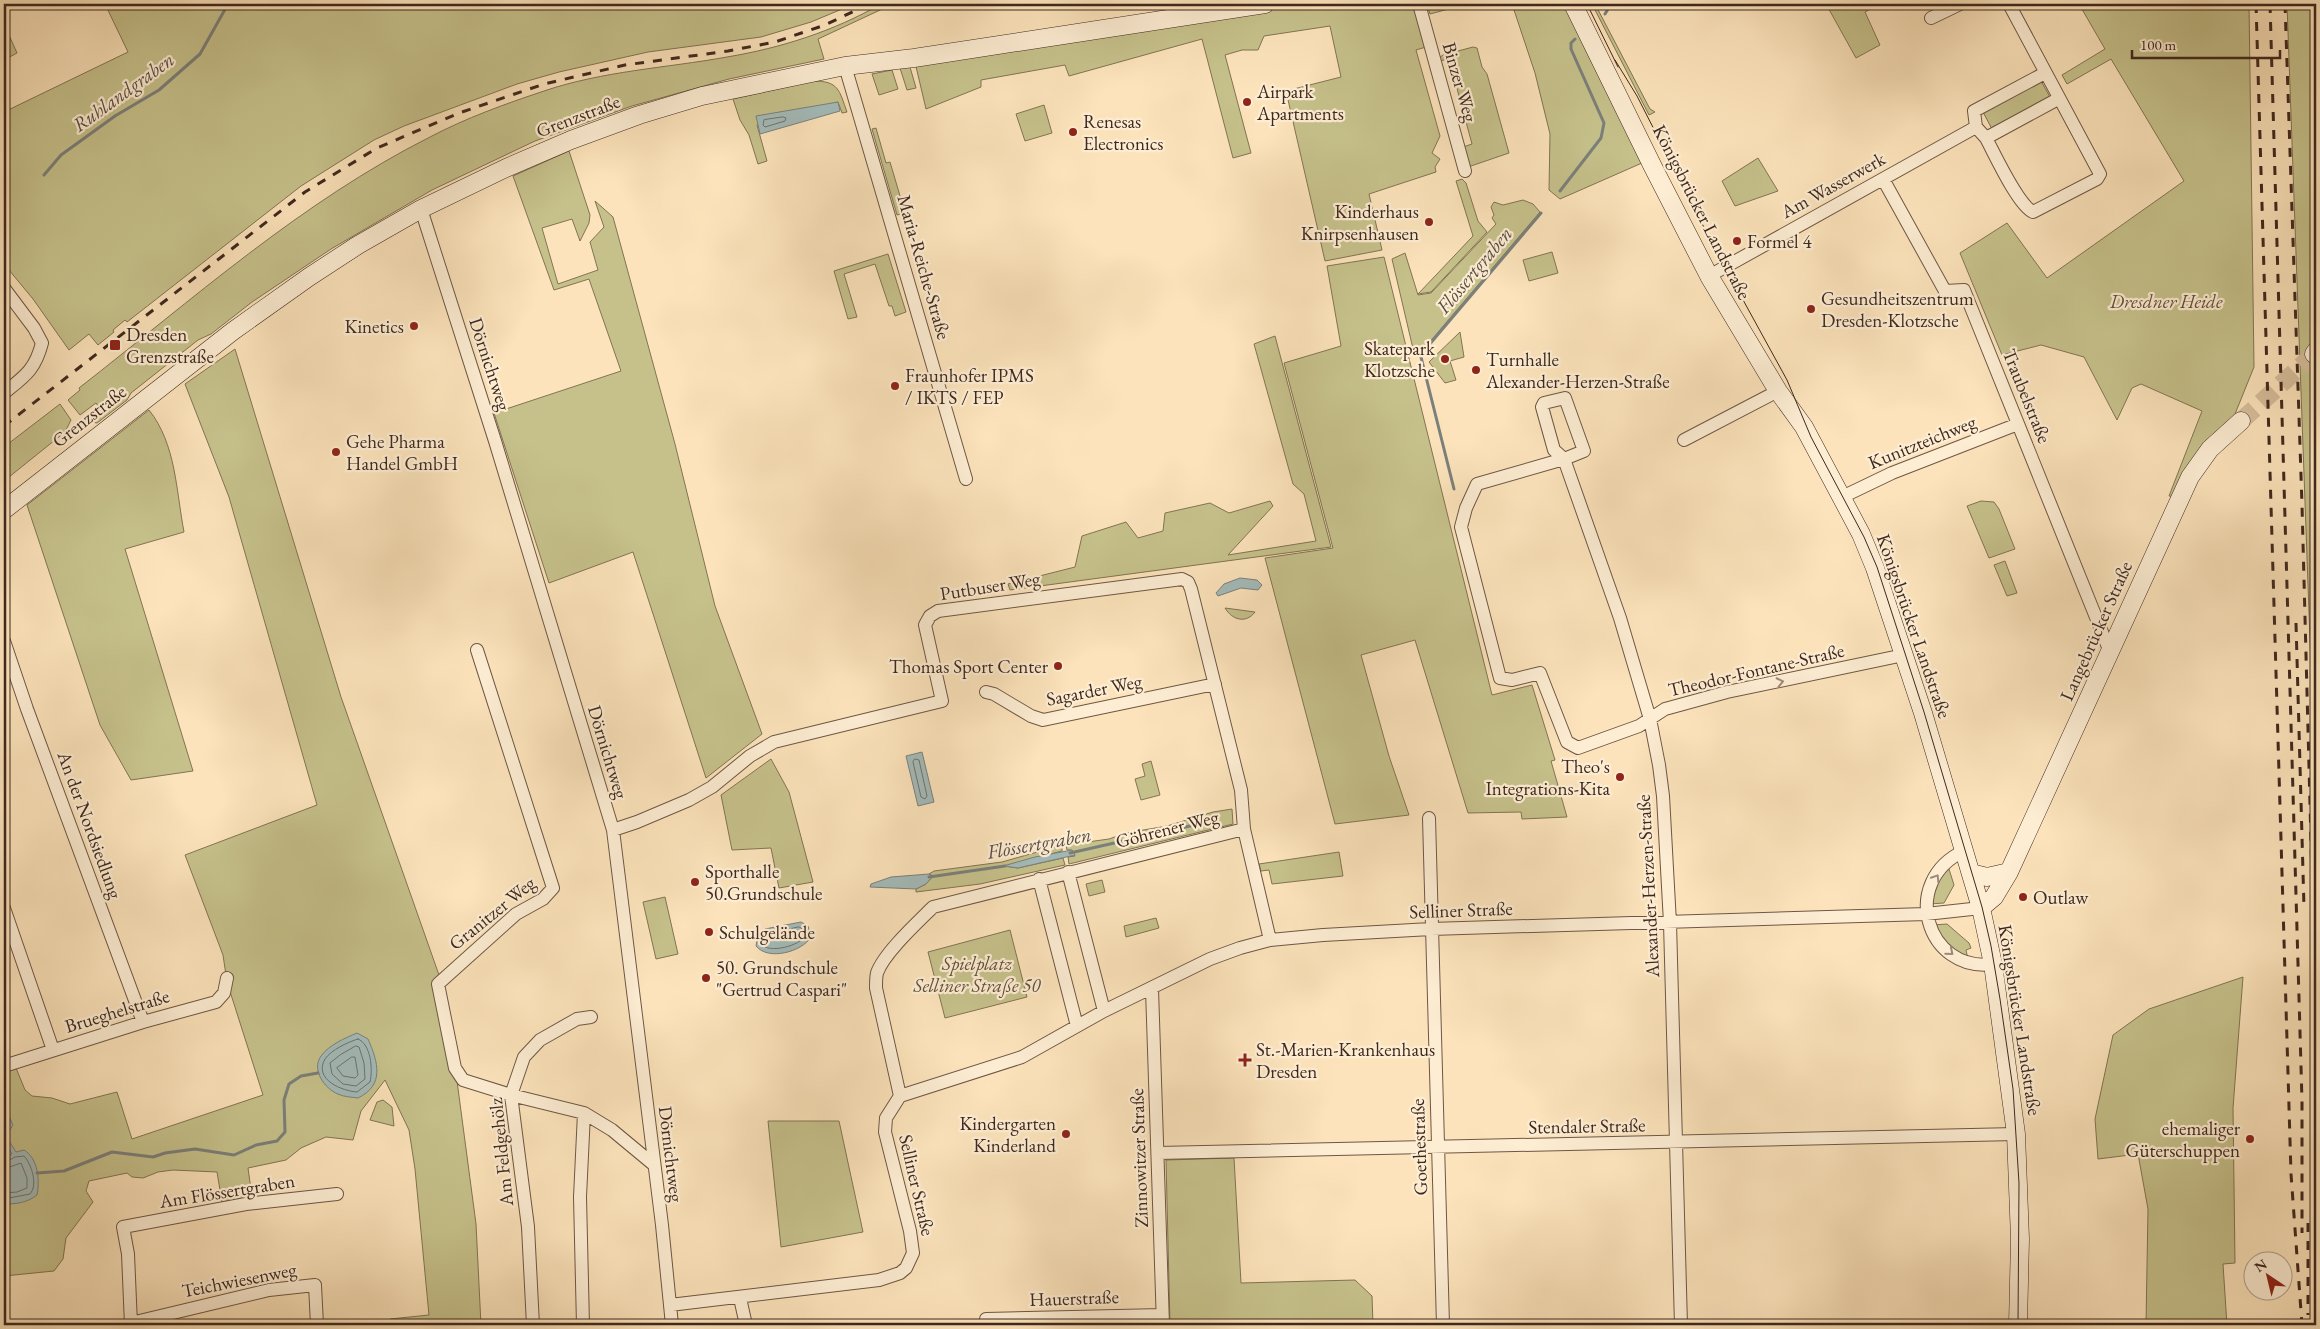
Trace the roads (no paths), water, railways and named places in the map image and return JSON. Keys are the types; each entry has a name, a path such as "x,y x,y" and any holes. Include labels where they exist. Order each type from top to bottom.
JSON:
{"main road":[{"name":"Grenzstraße","path":"4,510 264,309 358,245 421,209 571,140 639,115 718,92 845,66 1265,4"},
{"name":"Königsbrücker Landstraße","path":"1574,4 1653,167 1709,276 1778,391 1804,427 1842,497 1875,568 1904,655 1971,873 1993,964 2016,1134 2020,1239 2018,1325"},
{"name":"Langebrücker Straße","path":"1981,908 1994,896 2009,872 2190,477 2210,449 2241,421"},
{"path":"1971,873 1987,877 2009,872"}],"street":[{"name":"Binzer Weg","path":"1419,4 1465,171"},
{"path":"1931,18 1960,4"},
{"path":"2009,4 2100,174 2097,179 2033,212 2028,210 2020,199 1986,138 1976,127 1974,111 2045,73"},
{"name":"Maria-Reiche-Straße","path":"845,66 966,479"},
{"path":"1986,138 2058,98"},
{"name":"Am Wasserwerk","path":"1709,276 1976,127"},
{"name":"Traubelstraße","path":"1883,179 1945,291 1964,290 2110,652"},
{"name":"Dörnichtweg","path":"421,209 496,442 613,830 672,1325"},
{"path":"4,288 34,328 42,343 37,361 24,377 4,393"},
{"path":"1684,440 1778,391"},
{"name":"Alexander-Herzen-Straße","path":"1461,527 1466,508 1477,484 1564,459 1584,451 1565,398 1544,403 1542,407 1554,450 1564,459 1620,618 1650,720 1663,796 1670,923 1681,1325"},
{"name":"Kunitzteichweg","path":"1842,497 1892,473 2018,424"},
{"name":"Theodor-Fontane-Straße","path":"1461,527 1500,678 1512,680 1540,673 1567,742 1572,747 1578,748 1639,726 1665,709 1726,692 1904,655"},
{"name":"Putbuser Weg","path":"613,830 638,822 689,800 712,787 750,756 774,742 942,702 925,625 930,616 938,611 1182,579 1188,582 1192,589 1241,790 1244,829"},
{"name":"An der Nordsiedlung","path":"4,641 27,709 143,1022"},
{"name":"Granitzer Weg","path":"477,650 552,888 543,899 516,914 438,984 455,1068 463,1080 584,1114 612,1130 652,1164"},
{"name":"Sagarder Weg","path":"986,692 994,694 1031,716 1043,720 1215,684"},
{"name":"Goethestraße","path":"1429,818 1443,1325"},
{"name":"Göhrener Weg","path":"900,1096 876,988 877,973 884,962 933,907 1244,829 1270,940"},
{"path":"1964,851 1945,865 1934,878 1927,898 1934,934 1954,956 1971,964 1993,964"},
{"path":"1068,872 1104,1011"},
{"path":"1039,879 1078,1026"},
{"path":"4,908 53,1050"},
{"path":"1929,914 1981,908"},
{"name":"Selliner Straße","path":"670,1304 740,1298 893,1277 906,1268 913,1253 910,1231 885,1132 886,1118 900,1096 1014,1060 1104,1011 1210,959 1240,948 1270,940 1323,935 1929,914"},
{"name":"Brueghelstraße","path":"4,1066 143,1022 216,1002 224,993 227,978"},
{"name":"Zinnowitzer Straße","path":"1152,989 1162,1320"},
{"name":"Am Feldgehölz","path":"533,1325 528,1227 511,1095 524,1057 540,1040 577,1019 591,1017"},
{"path":"583,1325 580,1197 584,1114"},
{"name":"Stendaler Straße","path":"1158,1153 2016,1134"},
{"name":"Am Flössertgraben","path":"131,1324 128,1254 123,1227 246,1204 337,1194"},
{"name":"Teichwiesenweg","path":"131,1324 250,1294 315,1285 317,1325"},
{"path":"740,1298 746,1325"},
{"name":"Hauerstraße","path":"986,1322 1162,1320"}],"water":[{"path":"838,102 840,111 760,134 756,116"},
{"path":"1240,578 1257,580 1262,585 1258,590 1241,588 1218,596 1216,593 1224,584"},
{"path":"922,752 934,802 918,806 906,756"},
{"path":"1072,850 1075,855 1018,868 1003,866 1035,857"},
{"path":"929,874 933,876 926,884 916,889 870,887 871,884 891,877"},
{"path":"801,922 808,926 811,937 800,947 785,953 776,954 761,951 756,946 758,935 765,929"},
{"path":"357,1033 368,1039 377,1072 376,1080 372,1087 367,1093 358,1098 343,1096 333,1092 321,1078 318,1067 318,1061 328,1048"},
{"path":"4,1111 7,1112 13,1125 6,1136 16,1152 24,1150 32,1158 37,1170 38,1183 37,1195 29,1200 4,1204 4,1159 12,1154 4,1140"}],"waterway":[{"name":"Ruhlandgraben","path":"44,175 61,155 115,116 159,90 200,54 228,4"},
{"name":"Flössertgraben","path":"1605,14 1611,4"},
{"name":"Flössertgraben","path":"1560,191 1601,138 1604,123 1571,49 1571,43 1575,39"},
{"name":"Flössertgraben","path":"1454,489 1421,357 1423,352 1541,213"},
{"name":"Flössertgraben","path":"1070,853 1212,821"},
{"name":"Flössertgraben","path":"929,877 1005,866"},
{"name":"Flössertgraben","path":"37,1173 64,1171 112,1152 153,1157 165,1153 195,1149 234,1155 256,1145 277,1141 285,1132 284,1100 289,1084 301,1076 318,1073"}],"tunnel":[{"path":"2241,421 2314,354"}],"tram line":[{"path":"1587,4 1618,67"},
{"path":"1615,60 1637,96 1714,247 1787,380 1811,437 1864,537 1877,567 1924,712 1982,907 2000,999 2013,1089 2019,1183 2018,1325"}],"railway":[{"path":"4,426 305,192 377,148 459,113 544,84 625,65 728,51 775,42 825,25 869,4"},
{"path":"2256,4 2291,1174 2302,1325"},
{"path":"2270,4 2302,1101 2302,1233"},
{"path":"2285,4 2302,505 2316,1029"},
{"path":"2296,623 2304,908"},
{"path":"2308,1223 2308,1315"}],"place":[{"name":"Airpark Apartments","path":"1247,102"},
{"name":"Renesas Electronics","path":"1073,132"},
{"name":"Kinderhaus Knirpsenhausen","path":"1429,222"},
{"name":"Formel 4","path":"1737,241"},
{"name":"Gesundheitszentrum Dresden-Klotzsche","path":"1811,309"},
{"name":"Kinetics","path":"414,326"},
{"name":"Dresden Grenzstraße","path":"115,345"},
{"name":"Skatepark Klotzsche","path":"1445,359"},
{"name":"Turnhalle Alexander-Herzen-Straße","path":"1476,370"},
{"name":"Fraunhofer IPMS / IKTS / FEP","path":"895,386"},
{"name":"Gehe Pharma Handel GmbH","path":"336,452"},
{"name":"Thomas Sport Center","path":"1058,666"},
{"name":"Theo's Integrations-Kita","path":"1620,777"},
{"name":"Sporthalle 50.Grundschule","path":"695,882"},
{"name":"Outlaw","path":"2023,897"},
{"name":"Schulgelände","path":"709,932"},
{"name":"50. Grundschule \"Gertrud Caspari\"","path":"706,978"},
{"name":"St.-Marien-Krankenhaus Dresden","path":"1245,1060"},
{"name":"Kindergarten Kinderland","path":"1066,1134"},
{"name":"ehemaliger Güterschuppen","path":"2250,1139"}],"park label":[{"name":"Dresdner Heide","path":"2166,301"},
{"name":"Spielplatz Selliner Straße 50","path":"977,974"}]}
